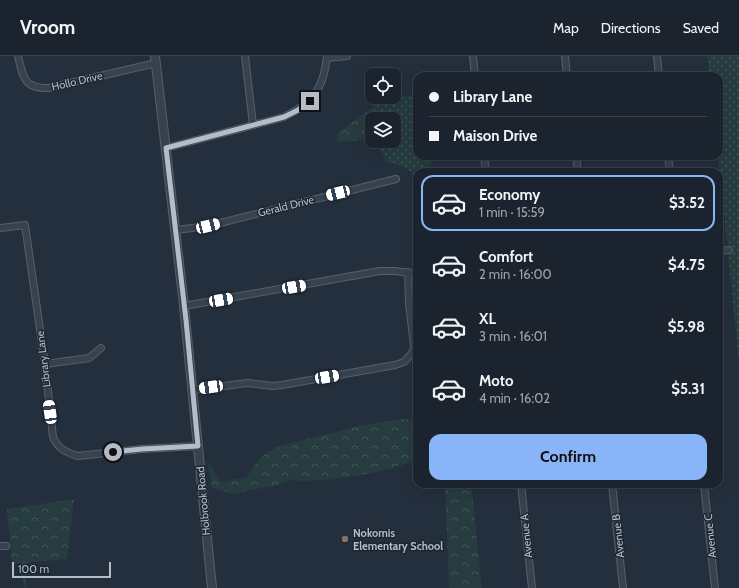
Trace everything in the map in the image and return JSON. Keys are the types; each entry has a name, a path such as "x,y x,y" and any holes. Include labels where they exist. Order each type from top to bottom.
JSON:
{"street":[{"name":"Hollo Drive","path":"18,56 24,79 32,86 40,88 49,88 155,60"},
{"path":"245,56 253,124"},
{"path":"166,148 284,117 304,106 314,95 320,84 327,57 347,56"},
{"path":"473,56 475,72"},
{"path":"565,56 567,72"},
{"path":"657,56 659,72"},
{"name":"Holbrook Road","path":"155,60 176,230 212,588"},
{"name":"Gerald Drive","path":"176,230 208,226 396,179"},
{"name":"Library Lane","path":"0,228 25,225 45,364 53,437 56,444 70,454 84,456 142,449 198,446"},
{"path":"723,251 729,250"},
{"path":"184,306 366,273 387,271 413,273"},
{"path":"408,272 409,304 413,337"},
{"path":"45,364 89,358 101,348"},
{"path":"193,390 247,383 273,386 291,384 404,362 410,358 413,352"},
{"name":"Avenue A","path":"521,488 532,588"},
{"name":"Avenue B","path":"612,488 623,588"},
{"name":"Avenue C","path":"704,488 715,588"}],"green space":[{"path":"707,56 739,56 739,363 723,205 723,168 719,168 718,160 723,160 723,72 709,72"},
{"path":"401,96 413,96 413,160 421,160 428,168 413,168 413,174 406,168 386,162 380,148 401,148 401,112 368,111 376,104 401,104"},
{"path":"365,113 365,140 338,142 337,133"},
{"path":"421,160 434,160 428,168"},
{"path":"401,419 413,420 413,462 372,473 329,480 297,481 294,479 275,486 234,494 212,488 207,460 221,482 247,477 260,458 276,447 359,426"},
{"path":"445,488 471,488 482,588 449,588"},
{"path":"74,499 67,559 25,563 25,588 18,564 12,564 7,509"}],"place":[{"name":"Nokomis Elementary School","path":"345,539"}],"route":[{"path":"113,452 198,446 186,320 166,148 284,117 298,110 310,101"}]}
